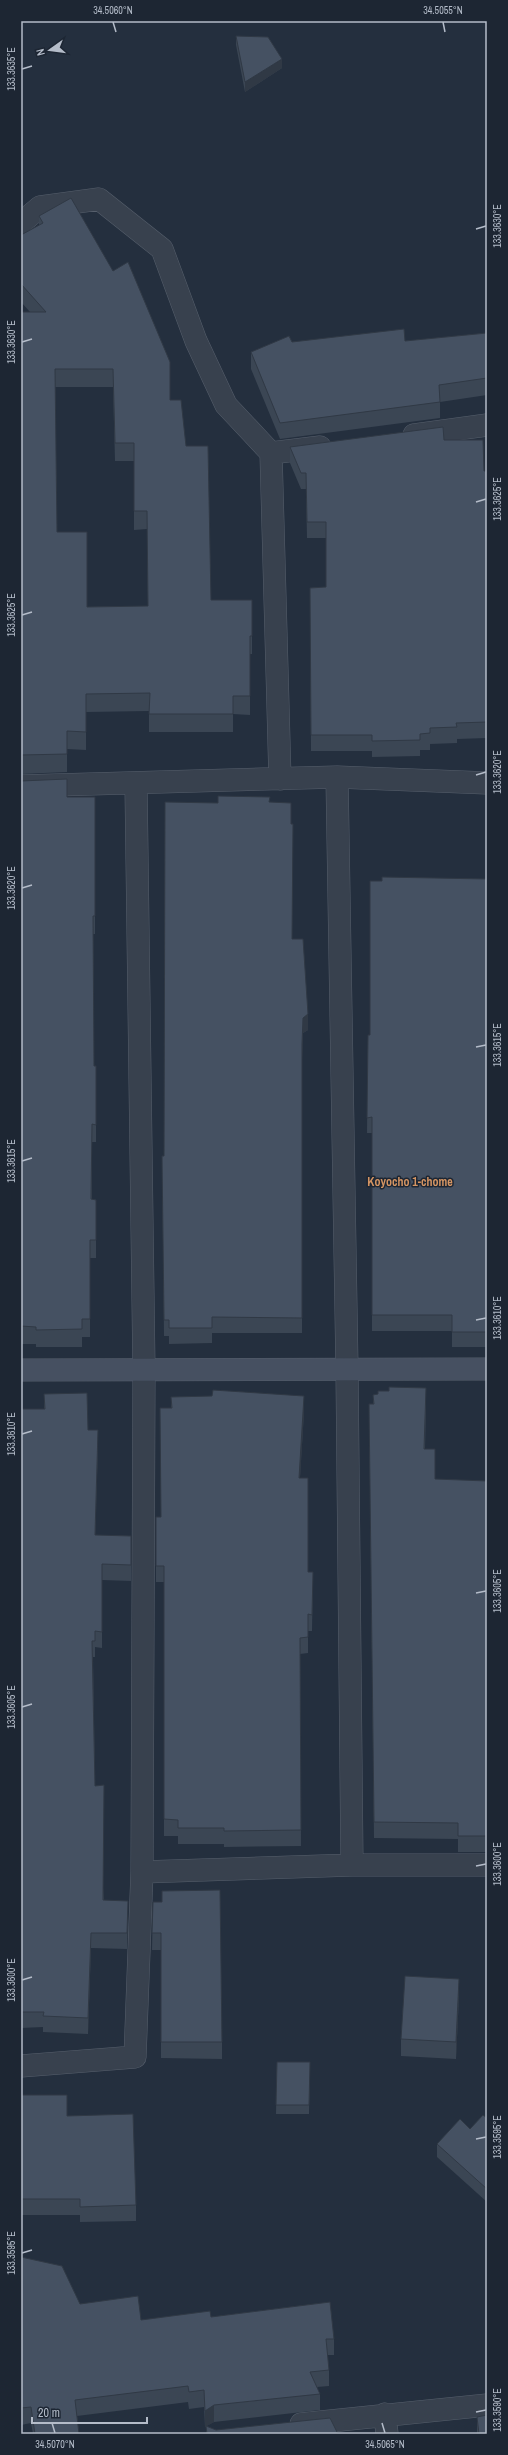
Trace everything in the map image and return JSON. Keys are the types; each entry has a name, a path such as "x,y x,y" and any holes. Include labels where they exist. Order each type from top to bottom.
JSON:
{"street":[{"path":"21,223 40,207 99,199 162,249 196,340 226,405 271,453 280,779"},
{"path":"394,437 487,425"},
{"path":"271,453 340,444"},
{"path":"337,777 347,1369 352,1865"},
{"path":"21,786 136,784 337,777 487,783"},
{"path":"21,2066 135,2058 142,1872 144,1371 136,784"},
{"path":"21,1370 144,1371 487,1369"},
{"path":"142,1872 352,1865 487,1865"},
{"path":"284,2426 386,2424 487,2405"}],"building":[{"path":"236,36 268,37 282,59 245,82"},
{"path":"71,198 113,271 128,262 170,362 170,400 181,400 186,446 208,446 211,600 252,600 252,636 250,636 250,696 233,696 233,714 149,714 150,693 86,694 86,732 67,731 67,754 21,755 21,312 46,312 21,284 21,235 43,223 39,216","holes":["55,369 113,369 115,443 134,443 134,511 147,511 148,606 87,607 87,532 57,532"]},
{"path":"404,329 405,341 487,333 487,378 439,385 440,402 280,423 251,352 289,336 292,342"},
{"path":"443,427 444,440 483,440 484,471 487,471 487,722 456,723 457,727 430,728 430,733 420,734 420,740 372,741 372,735 311,735 310,588 326,587 326,522 307,522 306,473 301,473 290,447"},
{"path":"67,779 67,797 95,797 95,916 93,916 96,1125 92,1124 91,1199 96,1200 96,1240 90,1240 90,1319 82,1319 82,1329 36,1330 36,1327 21,1326 21,781"},
{"path":"218,796 270,797 269,802 291,803 291,824 293,824 292,939 303,939 308,1014 303,1018 302,1044 302,1318 212,1317 212,1328 169,1328 169,1320 164,1320 162,1156 164,1156 165,802 218,803"},
{"path":"382,877 487,879 487,1332 452,1332 452,1315 372,1315 372,1117 367,1118 368,1035 370,1035 370,881 382,881"},
{"path":"389,1387 426,1388 424,1449 435,1449 435,1479 487,1481 487,1836 458,1836 458,1823 374,1822 369,1404 374,1404 373,1395 378,1394 378,1391 389,1391"},
{"path":"213,1390 304,1396 299,1478 308,1478 308,1572 313,1572 312,1615 308,1614 308,1637 300,1638 301,1830 224,1831 224,1828 178,1828 178,1820 164,1819 164,1566 156,1566 156,1517 161,1517 160,1408 172,1408 171,1397 212,1396"},
{"path":"87,1393 88,1430 98,1430 95,1535 131,1536 131,1565 102,1564 102,1632 95,1631 95,1641 92,1641 95,1786 104,1785 103,1900 128,1901 127,1933 91,1933 88,2018 43,2016 44,2012 21,2012 21,1409 45,1409 44,1394"},
{"path":"220,1890 222,2042 161,2042 161,1933 152,1933 153,1902 162,1902 162,1891"},
{"path":"405,1976 459,1979 456,2042 401,2039"},
{"path":"277,2062 310,2062 309,2105 276,2105"},
{"path":"21,2095 67,2095 67,2116 133,2114 136,2205 80,2207 80,2199 21,2199"},
{"path":"483,2115 487,2118 487,2189 437,2144 460,2119 470,2129"},
{"path":"21,2257 62,2266 80,2304 138,2296 141,2320 210,2311 211,2317 330,2302 334,2339 326,2339 329,2370 310,2372 320,2394 214,2405 205,2411 204,2390 189,2392 188,2386 75,2400 79,2434 35,2434 31,2407 21,2408"},
{"path":"487,2415 487,2434 479,2434 477,2417"},
{"path":"330,2418 338,2434 207,2434 206,2426 216,2430"}],"district":[{"name":"Koyocho 1-chome","path":"410,1182"}]}
